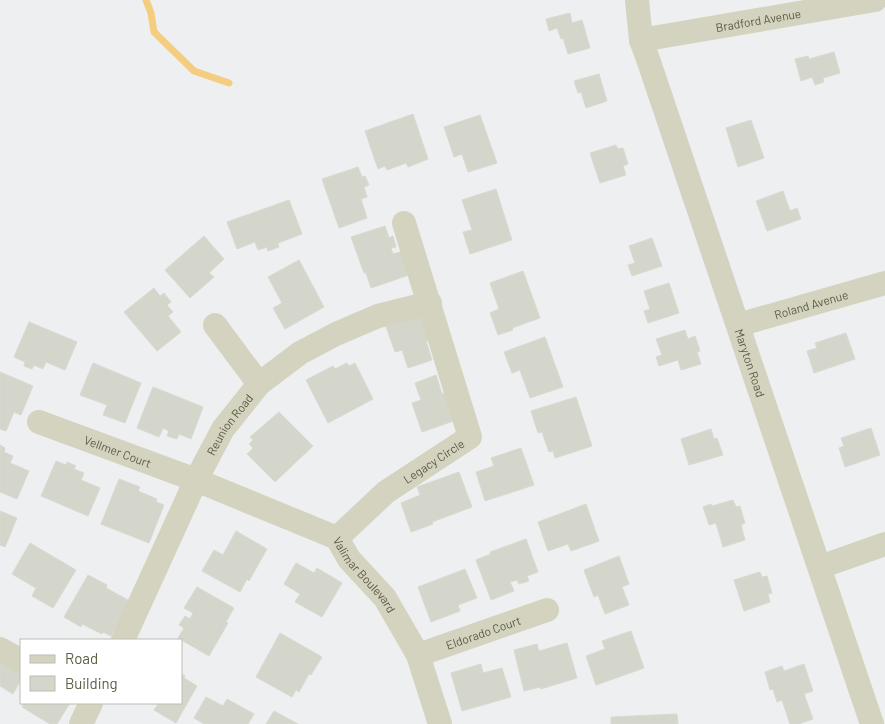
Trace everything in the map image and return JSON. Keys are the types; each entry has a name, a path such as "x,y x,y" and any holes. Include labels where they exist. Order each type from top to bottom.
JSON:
{"street":[{"name":"Maryton Road","path":"637,0 641,40 872,724"},
{"name":"Bradford Avenue","path":"641,40 875,0"},
{"path":"404,223 430,303"},
{"name":"Roland Avenue","path":"738,324 885,283"},
{"name":"Reunion Road","path":"123,639 196,480 223,429 259,384 300,353 336,334 378,316 430,303"},
{"name":"Legacy Circle","path":"337,538 386,492 470,437 430,303"},
{"path":"215,325 259,384"},
{"name":"Vellmer Court","path":"39,422 196,480"},
{"name":"Valimar Boulevard","path":"196,480 337,538 349,558 385,598 418,655 440,724"},
{"path":"820,567 885,544"},
{"name":"Eldorado Court","path":"418,655 547,610"},
{"path":"0,649 20,660"},
{"path":"81,724 91,704"}],"building":[{"path":"570,13 572,23 582,20 590,48 568,54 563,38 561,39 557,28 549,31 546,19"},
{"path":"834,52 840,73 823,78 824,82 815,85 812,77 801,81 795,59 808,56 809,59"},
{"path":"599,74 607,101 586,108 581,92 578,93 574,81"},
{"path":"413,114 428,159 408,167 406,163 387,170 385,166 378,169 365,131"},
{"path":"480,115 497,163 468,172 462,154 454,157 444,127"},
{"path":"751,120 764,158 738,167 726,128"},
{"path":"616,145 618,149 623,148 628,164 623,166 626,175 600,183 590,153"},
{"path":"358,167 362,177 365,176 369,185 364,187 367,197 361,199 367,218 339,228 322,179"},
{"path":"496,189 512,240 470,254 463,232 472,230 462,200"},
{"path":"783,191 790,211 797,208 801,219 767,231 756,201"},
{"path":"289,200 302,234 278,243 279,247 268,251 267,247 258,250 255,242 237,249 227,222"},
{"path":"385,226 389,238 393,236 396,247 391,248 393,254 404,251 412,274 371,288 351,237"},
{"path":"204,236 224,259 209,273 214,277 190,298 165,270"},
{"path":"652,238 662,266 632,276 628,265 635,263 629,246"},
{"path":"299,260 324,307 285,329 273,308 282,303 268,277"},
{"path":"523,271 540,318 498,335 490,313 499,309 490,283"},
{"path":"669,283 679,313 648,323 644,311 650,309 644,291"},
{"path":"154,288 160,296 164,293 171,302 167,305 173,312 168,316 181,332 157,351 124,312"},
{"path":"421,312 431,339 426,341 432,360 408,368 402,350 395,352 385,324"},
{"path":"29,322 77,342 65,370 46,362 43,369 34,365 32,369 24,366 25,362 14,357"},
{"path":"685,330 688,339 695,336 700,351 697,352 701,364 681,370 678,360 659,366 656,357 662,355 656,339"},
{"path":"846,333 855,359 814,373 807,351 817,348 815,343"},
{"path":"545,337 563,387 530,398 520,370 512,373 504,352"},
{"path":"93,363 141,383 125,423 103,415 107,405 80,395"},
{"path":"347,363 349,366 355,363 373,399 328,423 306,380 333,366 335,369"},
{"path":"0,372 33,386 21,415 14,412 6,431 0,429"},
{"path":"436,375 442,394 449,391 459,419 422,432 412,403 421,400 415,383"},
{"path":"153,387 203,407 191,439 179,434 177,439 167,436 169,431 163,428 159,437 137,428"},
{"path":"576,397 592,446 555,458 553,451 549,452 542,432 538,433 531,411"},
{"path":"279,412 313,446 275,482 247,454 253,448 249,444 253,440 250,437"},
{"path":"871,428 880,455 845,467 839,448 844,446 841,438"},
{"path":"711,429 714,439 717,438 723,455 689,465 681,439"},
{"path":"0,445 5,448 4,452 13,456 10,463 29,471 17,499 0,492"},
{"path":"521,448 534,485 485,501 476,472 494,466 491,458"},
{"path":"56,461 66,465 67,462 76,466 74,469 84,473 81,480 100,488 88,516 41,496"},
{"path":"459,472 472,507 411,532 401,503 420,495 417,487"},
{"path":"119,479 140,487 138,491 157,499 156,502 164,505 149,543 101,524"},
{"path":"733,500 736,507 740,506 745,523 741,525 745,540 723,547 716,523 709,525 703,507"},
{"path":"586,504 599,541 571,551 568,544 548,551 538,522"},
{"path":"0,511 17,518 5,547 0,545"},
{"path":"236,531 267,549 249,581 247,579 240,592 202,571 214,550 223,555"},
{"path":"526,539 538,572 527,576 529,581 519,584 517,580 510,582 514,591 491,600 476,560 491,554 490,552"},
{"path":"30,543 76,570 53,608 32,596 36,588 12,574"},
{"path":"619,556 629,584 622,587 629,605 605,614 598,595 594,597 584,570"},
{"path":"296,563 314,573 317,568 342,583 322,617 295,602 300,594 284,584"},
{"path":"465,569 477,598 458,605 460,611 431,622 418,587"},
{"path":"760,572 762,577 767,576 772,593 768,594 770,602 744,611 734,580"},
{"path":"88,575 107,585 106,588 130,601 111,636 103,632 102,634 82,624 81,627 64,617"},
{"path":"197,587 234,608 226,622 228,623 209,656 178,638 184,628 179,625 185,616 190,619 193,613 184,608"},
{"path":"631,631 644,668 596,685 586,656 605,649 602,641"},
{"path":"280,633 322,657 311,675 309,674 299,692 296,690 292,697 256,677"},
{"path":"567,643 577,678 541,689 540,687 524,691 514,650 537,644 539,651"},
{"path":"0,651 20,669 20,682 13,694 0,686"},
{"path":"481,664 483,673 502,668 511,697 462,711 451,673"},
{"path":"804,664 813,691 804,694 813,719 799,724 790,724 782,700 777,702 773,689 770,690 765,672 782,666 784,671"},
{"path":"182,674 185,676 184,678 197,686 176,723 154,710 158,704 182,704"},
{"path":"206,697 223,706 227,699 254,714 248,724 204,724 194,718"},
{"path":"24,704 69,704 57,724 50,724 22,707"},
{"path":"274,711 298,724 266,724"},
{"path":"677,714 678,724 611,724 611,717"}],"waterway":[{"path":"146,0 151,13 154,32 194,71 229,83"}]}
